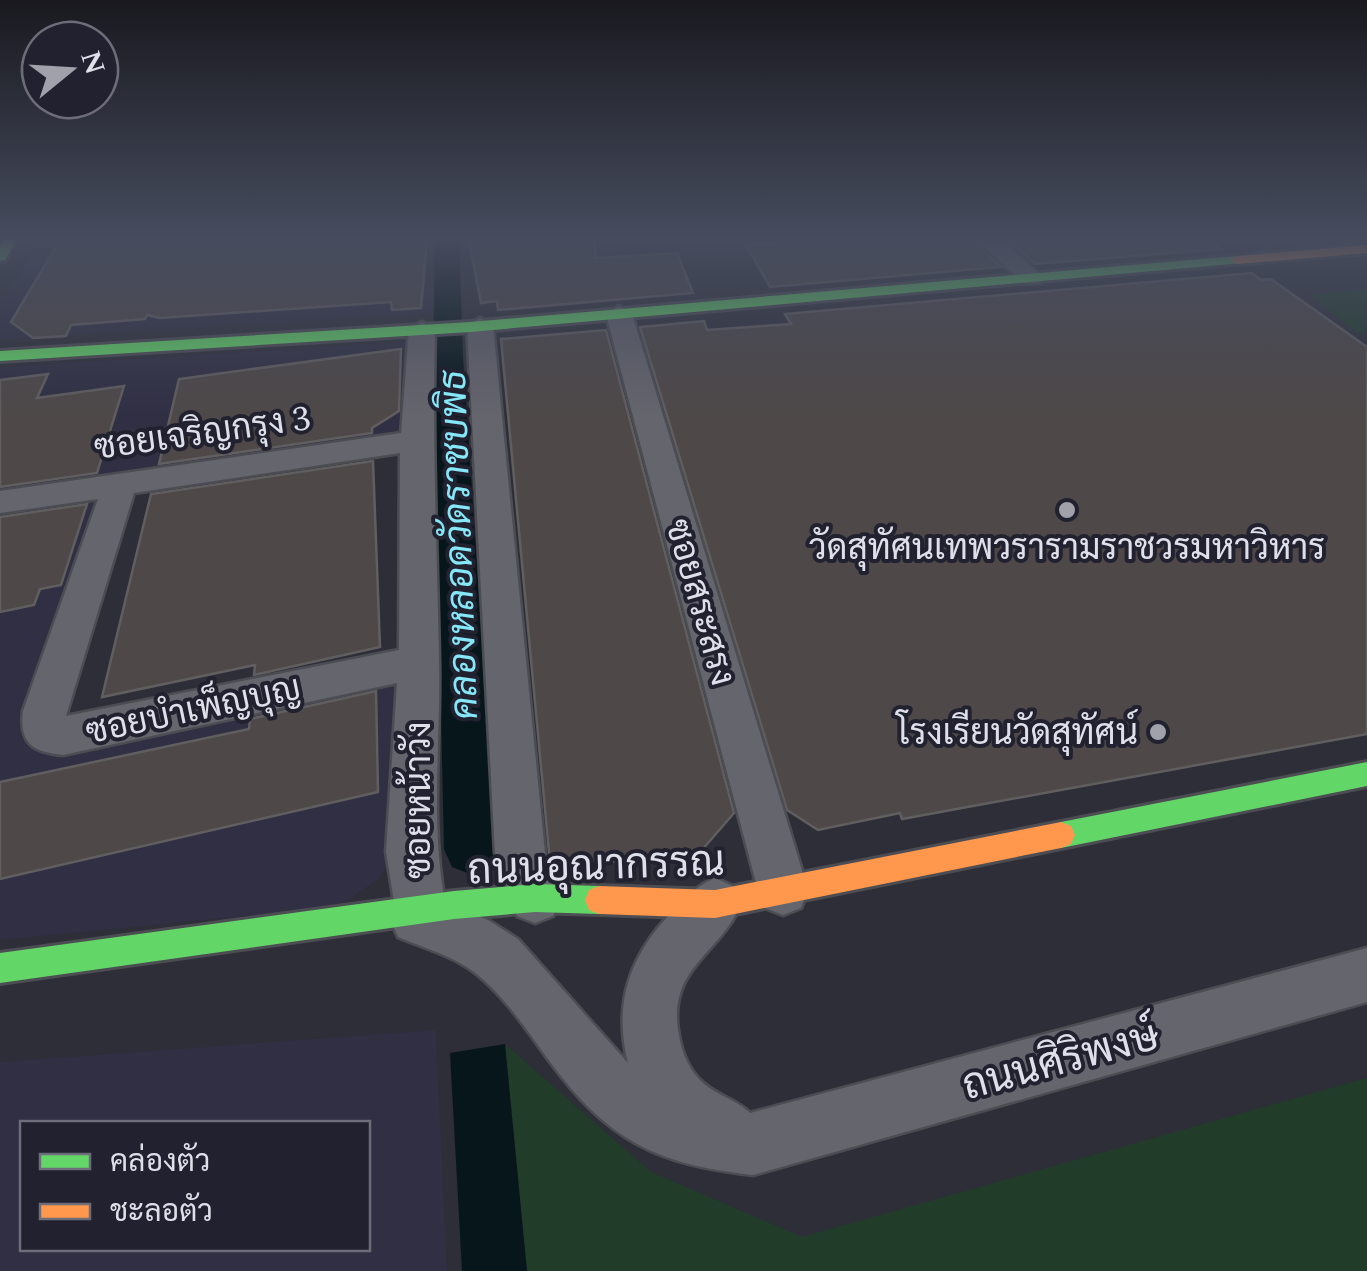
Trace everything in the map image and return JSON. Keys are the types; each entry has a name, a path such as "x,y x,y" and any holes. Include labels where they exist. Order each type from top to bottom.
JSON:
{"main road":[{"path":"0,356 475,327 787,299"},
{"name":"ถนนอุณากรรณ","path":"0,968 536,898 715,904 1367,774"}],"street":[{"name":"ซอยสระสรง","path":"619,314 783,890"},
{"path":"475,327 520,853 536,898"},
{"name":"ซอยหน้าวัง","path":"409,912 419,662 416,441 428,330"},
{"name":"ซอยเจริญกรุง 3","path":"0,502 416,441"},
{"name":"ซอยบำเพ็ญบุญ","path":"120,485 44,711 43,729 50,735 63,736 419,662"},
{"path":"715,904 659,970 648,1007 654,1048 664,1080 686,1110 753,1144"},
{"name":"ถนนศิริพงษ์","path":"409,912 496,955 526,985 603,1085 637,1112 682,1134 753,1144 1367,975"}],"shaded area":[{"path":"4,299 440,299 437,313 5,339 0,336 0,306"},
{"path":"415,341 410,433 115,480 34,725 403,676 398,852 378,879 338,907 0,940 0,367"},
{"path":"436,1030 447,1271 0,1271 0,1062"},
{"path":"505,1044 527,1271 462,1271 450,1053"}],"green space":[{"path":"1315,299 1367,299 1365,334 1356,332"},
{"path":"505,1044 651,1172 802,1237 1367,1078 1367,1271 527,1271"}],"building":[{"path":"25,299 422,299 421,308 392,310 391,302 160,318 147,315 145,319 71,325 66,336 33,338 11,322"},
{"path":"480,299 621,299 498,310 497,301 481,303"},
{"name":"วัดสุทัศนเทพวรารามราชวรมหาวิหาร","path":"952,299 1300,299 1367,347 1367,734 902,819 900,813 818,830 787,810 640,327 704,321 707,330 791,324 785,314"},
{"path":"606,330 734,813 702,850 652,863 551,860 501,339"},
{"path":"401,349 399,411 372,428 372,433 159,464 179,379"},
{"path":"48,374 37,398 124,386 97,473 0,487 0,380"},
{"path":"373,461 380,647 254,675 255,665 102,697 151,494"},
{"path":"87,504 61,585 40,589 34,605 0,612 0,517"},
{"path":"376,691 378,792 0,879 0,782 249,729 250,719"}],"waterway":[{"name":"คลองหลอดวัดราชบพิธ","path":"448,299 470,849"}],"traffic: fast":[{"path":"0,356 470,327 787,299"},
{"path":"1061,835 1367,774"},
{"path":"0,968 454,905 535,898 599,900"}],"traffic: slow":[{"path":"599,900 715,904 1061,835"}],"place":[{"name":"วัดสุทัศนเทพวรารามราชวรมหาวิหาร","path":"1067,510"},
{"name":"โรงเรียนวัดสุทัศน์","path":"1158,732"}]}
